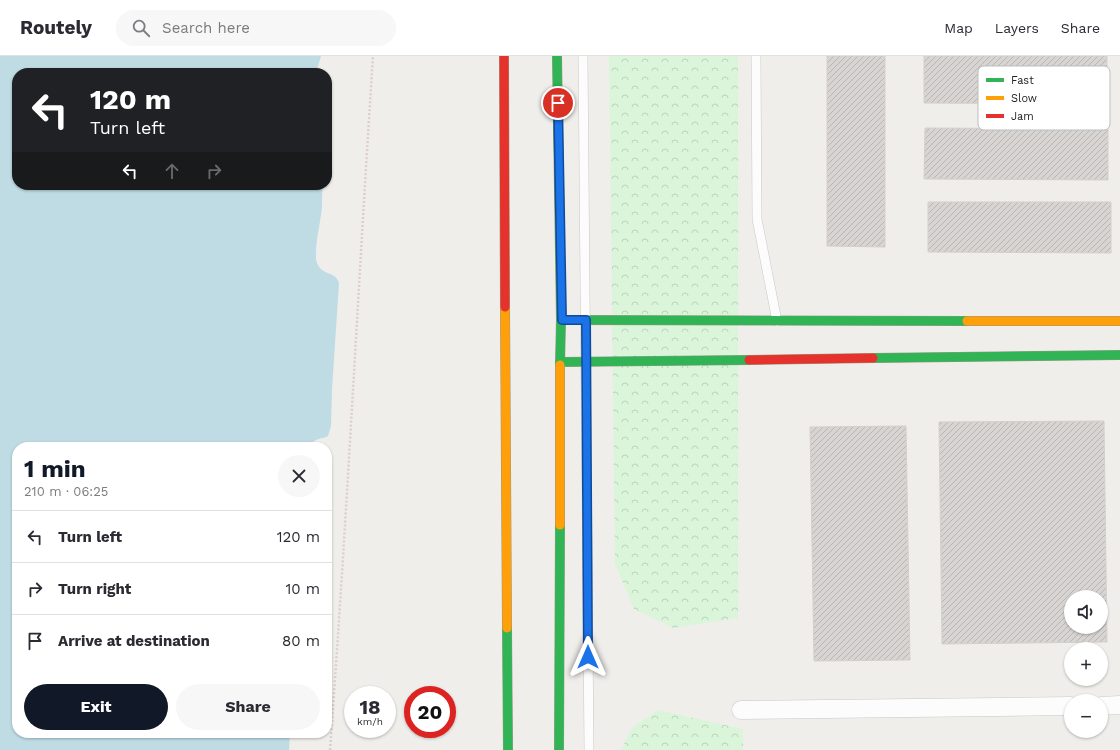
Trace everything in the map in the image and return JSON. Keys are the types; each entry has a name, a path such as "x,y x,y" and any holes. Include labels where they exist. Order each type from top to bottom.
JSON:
{"main road":[{"path":"504,56 508,750"},
{"path":"557,56 562,320 560,362 559,750"},
{"path":"562,320 1120,321"},
{"path":"560,362 1120,355"}],"street":[{"path":"741,710 1064,706"},
{"path":"1108,706 1120,706"}],"lane":[{"path":"583,56 589,750"},
{"path":"756,56 757,219 778,321"}],"path":[{"path":"332,722 344,555 359,274 373,56"},
{"path":"330,750 331,738"}],"green space":[{"path":"609,56 738,56 738,618 673,628 634,609 615,564"},
{"path":"658,710 743,729 743,750 621,750 632,728"}],"water":[{"path":"0,56 321,56 317,68 12,68 12,190 322,190 322,207 316,258 319,267 335,277 339,283 331,426 328,436 314,442 12,442 12,738 290,738 289,750 0,750"}],"building":[{"path":"827,56 885,56 885,247 827,246"},
{"path":"924,56 1107,56 1107,66 978,66 978,103 924,103"},
{"path":"925,128 978,128 978,130 1108,130 1108,180 924,179"},
{"path":"928,202 1111,202 1111,253 928,252"},
{"path":"1104,421 1106,590 1064,590 1064,634 1107,634 1107,642 942,644 939,422"},
{"path":"906,426 910,660 814,661 810,427"}],"traffic: fast":[{"path":"557,56 561,320 560,365"},
{"path":"561,320 967,321"},
{"path":"873,358 1120,355"},
{"path":"560,362 749,360"},
{"path":"559,750 560,525"},
{"path":"507,628 508,750"}],"traffic: slow":[{"path":"505,307 507,628"},
{"path":"967,321 1120,321"},
{"path":"560,365 560,525"}],"traffic: jam":[{"path":"504,56 505,307"},
{"path":"749,360 873,358"}],"route":[{"path":"558,103 562,320 586,320 588,657"}]}
